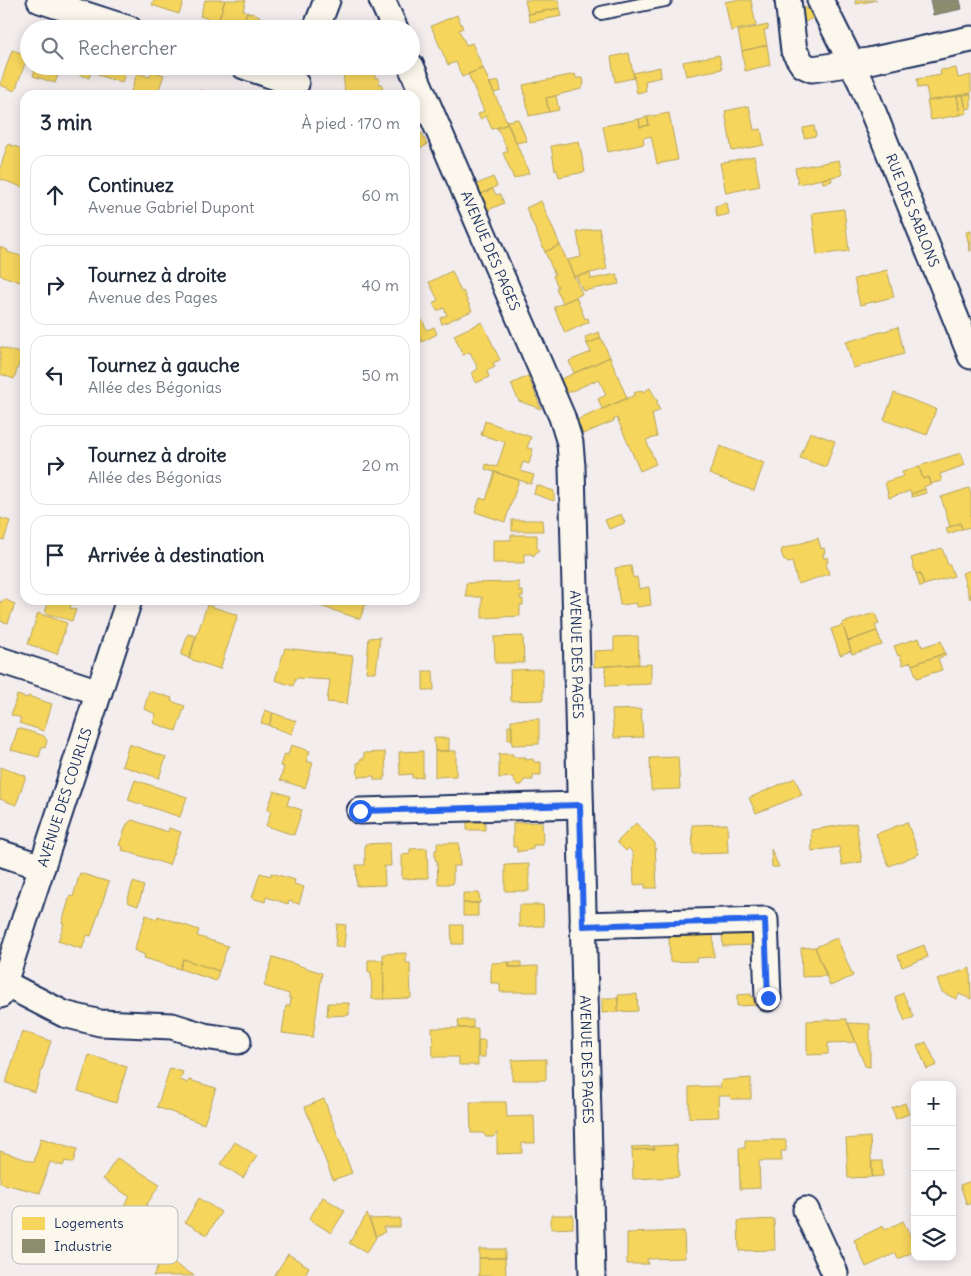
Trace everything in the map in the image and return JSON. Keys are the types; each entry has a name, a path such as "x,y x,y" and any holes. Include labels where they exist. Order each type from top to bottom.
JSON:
{"street":[{"path":"40,0 101,20"},
{"path":"319,20 327,0"},
{"path":"382,0 391,20"},
{"path":"788,0 794,52 803,65 812,69 853,64 971,39"},
{"name":"RUE DES SABLONS","path":"820,0 853,64 971,356"},
{"path":"274,75 297,82"},
{"name":"AVENUE DES PAGES","path":"415,75 562,417 570,443 592,1276"},
{"name":"AVENUE DES COURLIS","path":"2,989 127,605"},
{"path":"0,660 99,692"},
{"path":"360,811 580,805"},
{"path":"0,853 42,866"},
{"path":"583,926 765,920 768,998"},
{"path":"2,989 36,1001 64,1014 100,1023 172,1026 204,1036 238,1041"},
{"path":"806,1210 835,1276"}],"lane":[{"path":"601,12 665,0"}],"building: Logements":[{"path":"154,0 184,0 179,14 152,5"},
{"path":"205,0 225,0 219,20 200,16"},
{"path":"225,0 246,0 243,10 247,12 244,20 219,20"},
{"path":"525,0 558,0 560,8 528,14"},
{"path":"751,0 756,26 731,31 725,2"},
{"path":"855,0 877,0 856,4"},
{"path":"805,7 806,9 808,8 813,18 805,22 800,12"},
{"path":"560,8 562,16 530,22 528,14"},
{"path":"247,12 260,16 259,20 244,20"},
{"path":"457,15 463,28 459,30 466,45 472,43 483,68 462,77 456,62 448,65 431,26"},
{"path":"768,25 768,29 764,30 767,45 742,51 738,31"},
{"path":"767,45 770,65 745,71 742,51"},
{"path":"12,50 20,52 21,75 15,91 0,85"},
{"path":"629,53 634,78 615,82 611,57"},
{"path":"719,55 722,69 686,76 683,62"},
{"path":"660,67 661,77 645,81 646,91 637,93 633,73"},
{"path":"483,68 508,124 492,129 486,116 480,119 478,114 484,111 468,74"},
{"path":"956,68 958,78 971,75 971,93 929,101 926,87 918,88 917,79 941,75 940,70"},
{"path":"575,74 576,78 583,78 584,84 581,89 546,98 549,112 529,116 523,85"},
{"path":"33,75 58,75 55,83"},
{"path":"98,75 124,75 122,83"},
{"path":"136,75 150,77 151,75 164,75 159,90 132,90"},
{"path":"343,75 375,75 375,78 379,78 379,84 382,84 383,90 345,90"},
{"path":"499,81 501,91 494,93 489,83"},
{"path":"971,94 971,108 966,109 963,95"},
{"path":"963,95 967,113 960,115 957,96"},
{"path":"556,96 559,110 549,112 546,98"},
{"path":"957,96 960,115 931,120 927,101"},
{"path":"749,106 754,130 761,129 764,145 732,151 725,111"},
{"path":"669,113 678,160 657,164 651,136 643,138 644,144 608,152 603,126 639,119 640,127 649,125 647,117"},
{"path":"647,117 649,125 640,127 639,119"},
{"path":"518,119 527,141 516,143 506,121"},
{"path":"508,124 529,173 514,179 503,153 508,151 497,128"},
{"path":"814,126 816,136 804,138 803,128"},
{"path":"422,133 427,145 420,148 420,134"},
{"path":"579,141 585,172 559,177 557,170 555,170 551,146"},
{"path":"8,144 20,148 20,186 0,179 0,169"},
{"path":"754,156 760,186 726,193 720,163"},
{"path":"839,160 842,175 798,184 795,168"},
{"path":"493,177 497,186 479,195 475,185"},
{"path":"831,177 832,181 823,183 822,179"},
{"path":"493,189 496,195 500,194 504,203 486,211 479,195"},
{"path":"541,201 560,245 545,252 526,208"},
{"path":"727,203 729,214 717,217 715,206"},
{"path":"844,209 849,251 817,255 812,213"},
{"path":"599,228 607,269 574,277 567,260 581,257 577,232"},
{"path":"971,231 971,251 970,251 966,232"},
{"path":"560,245 582,294 563,303 556,288 558,287 553,276 555,275 545,252"},
{"path":"0,247 8,250 7,252 20,256 20,282 0,275"},
{"path":"887,270 894,297 860,305 854,279"},
{"path":"452,271 472,311 442,324 440,318 447,315 444,308 437,311 433,303 438,300 429,282"},
{"path":"590,273 591,279 617,274 619,284 583,291 576,276"},
{"path":"576,297 585,319 588,318 589,322 565,333 554,307"},
{"path":"420,318 427,330 434,327 437,334 422,342 420,338"},
{"path":"482,322 500,360 493,363 495,367 487,371 489,377 476,383 472,373 478,369 470,352 463,355 454,335"},
{"path":"898,327 904,354 853,368 846,342"},
{"path":"599,332 601,338 587,344 585,337"},
{"path":"601,338 610,357 574,373 569,361 591,352 587,344"},
{"path":"0,347 20,353 20,360 14,379 0,374"},
{"path":"610,357 627,398 602,409 598,399 606,395 599,379 565,394 559,380"},
{"path":"528,376 541,409 519,401 511,384"},
{"path":"650,388 660,410 652,414 657,437 646,440 656,464 640,471 617,418 583,434 577,420 635,395 634,393 642,390 643,392"},
{"path":"894,393 936,409 927,435 884,420"},
{"path":"485,421 531,437 527,448 533,449 529,464 523,462 520,471 534,475 531,484 485,469 486,464 497,467 505,442 481,435"},
{"path":"810,432 835,441 826,467 800,458"},
{"path":"720,446 764,463 754,491 709,474"},
{"path":"961,453 965,465 940,474 942,481 930,484 928,477 923,479 919,466"},
{"path":"919,466 923,479 928,477 930,484 924,487 925,489 911,494 910,491 889,498 885,482 904,476 902,472"},
{"path":"495,472 519,480 505,522 475,512 480,498 486,500"},
{"path":"536,485 554,491 554,501 534,494"},
{"path":"969,488 971,495 971,527 962,529 960,523 950,527 941,497"},
{"path":"925,489 926,493 912,497 911,494"},
{"path":"621,514 625,523 609,529 605,520"},
{"path":"0,518 10,521 4,540 0,539"},
{"path":"512,520 542,520 543,531 512,531"},
{"path":"960,523 962,529 948,534 946,528"},
{"path":"511,535 537,535 537,548 539,550 533,556 532,554 524,554 524,563 493,563 493,540 511,540"},
{"path":"818,538 821,549 824,548 824,559 827,557 828,562 826,563 829,574 798,584 792,562 788,563 784,560 781,552 782,549"},
{"path":"942,548 954,576 924,585 920,573 916,574 911,558"},
{"path":"631,566 633,578 637,577 639,589 649,587 651,605 637,607 637,603 620,605 615,568"},
{"path":"971,570 971,598 970,599 962,573"},
{"path":"920,573 924,585 920,587 916,574"},
{"path":"519,582 519,591 523,591 523,596 520,596 520,599 523,599 523,605 520,605 520,616 482,618 482,597 466,597 466,583"},
{"path":"4,599 15,604 8,623 0,621 0,601 3,602"},
{"path":"47,605 71,605 70,608 76,610 72,621 45,613"},
{"path":"207,605 238,615 220,669 189,659"},
{"path":"317,605 365,605 360,619"},
{"path":"38,613 67,623 57,654 28,644"},
{"path":"875,613 879,624 875,625 877,631 848,641 842,623"},
{"path":"843,625 851,651 840,655 831,629"},
{"path":"877,631 882,645 852,654 848,641"},
{"path":"188,634 196,636 189,658 181,655"},
{"path":"523,636 524,663 495,663 494,637"},
{"path":"638,636 639,664 594,667 594,651 614,650 614,637"},
{"path":"380,637 376,672 366,672 369,638"},
{"path":"919,638 922,647 941,641 945,653 912,665 911,662 903,665 900,655 898,656 894,646"},
{"path":"285,648 353,656 347,704 327,702 330,680 296,678 293,686 275,680"},
{"path":"945,653 945,656 938,658 942,670 917,678 912,665"},
{"path":"651,664 651,684 606,686 605,666"},
{"path":"543,669 543,700 511,701 510,670"},
{"path":"423,671 433,671 434,690 423,690"},
{"path":"149,691 172,698 171,701 185,706 176,731 153,723 156,714 144,709"},
{"path":"17,695 27,698 28,696 52,704 44,731 19,723 21,718 11,715"},
{"path":"641,709 643,737 614,738 612,710"},
{"path":"265,710 273,713 269,725 261,723"},
{"path":"273,713 296,721 292,734 269,726"},
{"path":"539,719 539,744 512,745 511,720"},
{"path":"508,726 512,726 512,740 508,740"},
{"path":"18,728 44,736 47,741 45,748 42,747 39,757 11,750"},
{"path":"434,738 449,738 449,751 435,751"},
{"path":"129,744 166,757 159,778 122,766"},
{"path":"291,745 310,751 306,761 313,763 305,788 280,780 284,767 280,766 284,754 288,755"},
{"path":"423,751 423,777 412,778 412,774 400,775 399,752"},
{"path":"435,751 456,751 456,776 435,777"},
{"path":"385,752 386,777 384,777 384,780 374,780 374,776 358,777 357,763 360,763 360,759 364,759 364,753"},
{"path":"499,754 513,754 513,757 526,757 526,760 533,759 534,762 541,762 541,775 533,775 533,780 524,780 522,785 517,785 513,777 499,778"},
{"path":"678,757 680,789 651,790 650,758"},
{"path":"0,767 26,776 16,805 0,799"},
{"path":"795,778 802,795 756,813 749,798"},
{"path":"135,780 187,797 180,817 128,800"},
{"path":"274,791 290,796 287,805 302,810 294,835 266,826 271,811 267,810"},
{"path":"132,820 168,832 169,828 181,832 169,865 122,850 123,847 119,845 127,824"},
{"path":"467,820 485,820 485,830 467,830"},
{"path":"542,822 543,845 533,845 533,849 517,852 517,847 513,847 513,823"},
{"path":"907,822 919,854 889,866 876,834"},
{"path":"636,823 655,843 657,888 645,888 645,884 634,885 633,854 629,848 626,851 617,842"},
{"path":"856,823 862,862 842,865 839,847 812,851 811,830"},
{"path":"727,824 728,853 693,854 692,825"},
{"path":"390,843 391,866 384,866 385,885 357,886 356,865 365,865 365,844"},
{"path":"437,843 459,843 460,866 453,866 453,884 438,884 437,860 435,860"},
{"path":"427,848 428,878 402,879 402,855 410,854 410,849"},
{"path":"771,849 779,867 772,867"},
{"path":"529,864 529,891 505,891 505,865"},
{"path":"80,873 109,882 91,936 87,935 82,949 58,941 70,896 73,897"},
{"path":"260,873 271,876 271,873 295,880 294,884 304,887 299,904 289,901 288,904 266,897 265,902 252,898"},
{"path":"133,882 144,886 138,906 127,902"},
{"path":"463,893 479,893 480,903 463,903"},
{"path":"463,903 478,903 478,916 463,916"},
{"path":"519,905 543,905 544,926 519,927"},
{"path":"146,915 157,919 158,916 199,930 197,936 228,946 219,971 183,959 180,969 144,958 145,955 134,950"},
{"path":"337,924 346,925 344,947 335,947"},
{"path":"451,925 463,925 463,944 452,944"},
{"path":"757,933 757,945 723,946 722,935"},
{"path":"713,935 714,957 697,958 697,961 670,962 669,937"},
{"path":"837,938 853,976 830,986 815,947"},
{"path":"924,945 928,957 902,967 898,955"},
{"path":"815,947 827,976 802,977 801,948"},
{"path":"406,953 406,963 410,963 411,998 384,999 383,954"},
{"path":"273,957 322,973 313,1037 282,1033 286,1006 290,1006 291,998 289,998 289,994 264,986"},
{"path":"183,959 219,971 216,981 180,969"},
{"path":"368,960 383,960 384,999 372,999 371,972 368,972"},
{"path":"509,962 521,962 521,967 509,967"},
{"path":"509,962 509,967 538,966 538,992 500,992 500,983 491,983 491,963"},
{"path":"970,968 971,999 959,994 956,999 942,992 937,980"},
{"path":"903,993 914,1017 905,1021 895,997"},
{"path":"637,994 638,1011 618,1012 618,995"},
{"path":"751,994 751,997 761,996 761,1005 737,1006 737,995"},
{"path":"602,998 618,998 618,1012 602,1013"},
{"path":"328,1003 349,1003 349,1015 327,1016"},
{"path":"846,1019 856,1042 828,1043 828,1054 807,1055 807,1021"},
{"path":"458,1020 473,1020 473,1028 459,1028"},
{"path":"848,1023 870,1024 870,1067 865,1066"},
{"path":"432,1028 478,1028 478,1065 459,1065 459,1057 433,1057"},
{"path":"22,1031 51,1041 35,1092 6,1083"},
{"path":"478,1040 485,1040 485,1057 478,1057"},
{"path":"926,1042 937,1065 927,1069 917,1046"},
{"path":"89,1055 127,1067 116,1103 78,1091"},
{"path":"546,1059 546,1080 512,1080 512,1060"},
{"path":"170,1068 183,1072 180,1080 188,1083 189,1080 216,1088 204,1124 157,1107"},
{"path":"751,1078 751,1099 731,1099 730,1096 718,1096 719,1117 689,1118 689,1087 718,1086 719,1088 723,1080"},
{"path":"324,1099 352,1173 333,1180 305,1107"},
{"path":"470,1102 506,1102 507,1117 534,1116 535,1143 522,1143 522,1153 497,1154 497,1133 493,1137 486,1137 483,1133 471,1133"},
{"path":"905,1103 909,1114 896,1119 892,1108"},
{"path":"870,1137 872,1177 848,1178 846,1139"},
{"path":"41,1138 77,1149 73,1163 65,1161 63,1166 50,1162 40,1193 0,1183 0,1151 34,1162"},
{"path":"745,1140 786,1140 786,1151 781,1151 782,1161 759,1161 760,1188 740,1189 739,1148 745,1148"},
{"path":"235,1142 257,1156 243,1178 221,1164"},
{"path":"677,1145 679,1177 633,1179 632,1150 655,1149 654,1146"},
{"path":"654,1146 655,1149 632,1150 631,1147"},
{"path":"117,1158 160,1184 146,1206 124,1206 130,1197 103,1179"},
{"path":"872,1161 882,1161 883,1176 872,1177"},
{"path":"971,1181 971,1203 967,1205 960,1185"},
{"path":"323,1197 345,1211 331,1233 309,1219"},
{"path":"199,1198 221,1212 207,1235 185,1222"},
{"path":"367,1214 376,1238 366,1253 349,1243"},
{"path":"551,1215 573,1215 573,1228 551,1229"},
{"path":"400,1218 400,1227 383,1227 385,1232 376,1236 369,1219"},
{"path":"774,1219 775,1250 739,1251 738,1221"},
{"path":"903,1221 911,1237 911,1253 898,1259 896,1253 866,1267 854,1240 883,1226 885,1230"},
{"path":"684,1231 685,1258 647,1259 648,1264 627,1264 627,1233"},
{"path":"479,1249 505,1249 505,1258 479,1258"},
{"path":"288,1254 309,1267 304,1276 274,1276"},
{"path":"479,1258 505,1258 506,1276 479,1276"},
{"path":"159,1264 175,1264 195,1276 153,1276"}],"building: Industrie":[{"path":"930,0 960,0 962,9 933,15"}],"route":[{"path":"360,811 580,805 583,926 765,920 768,998"}]}
